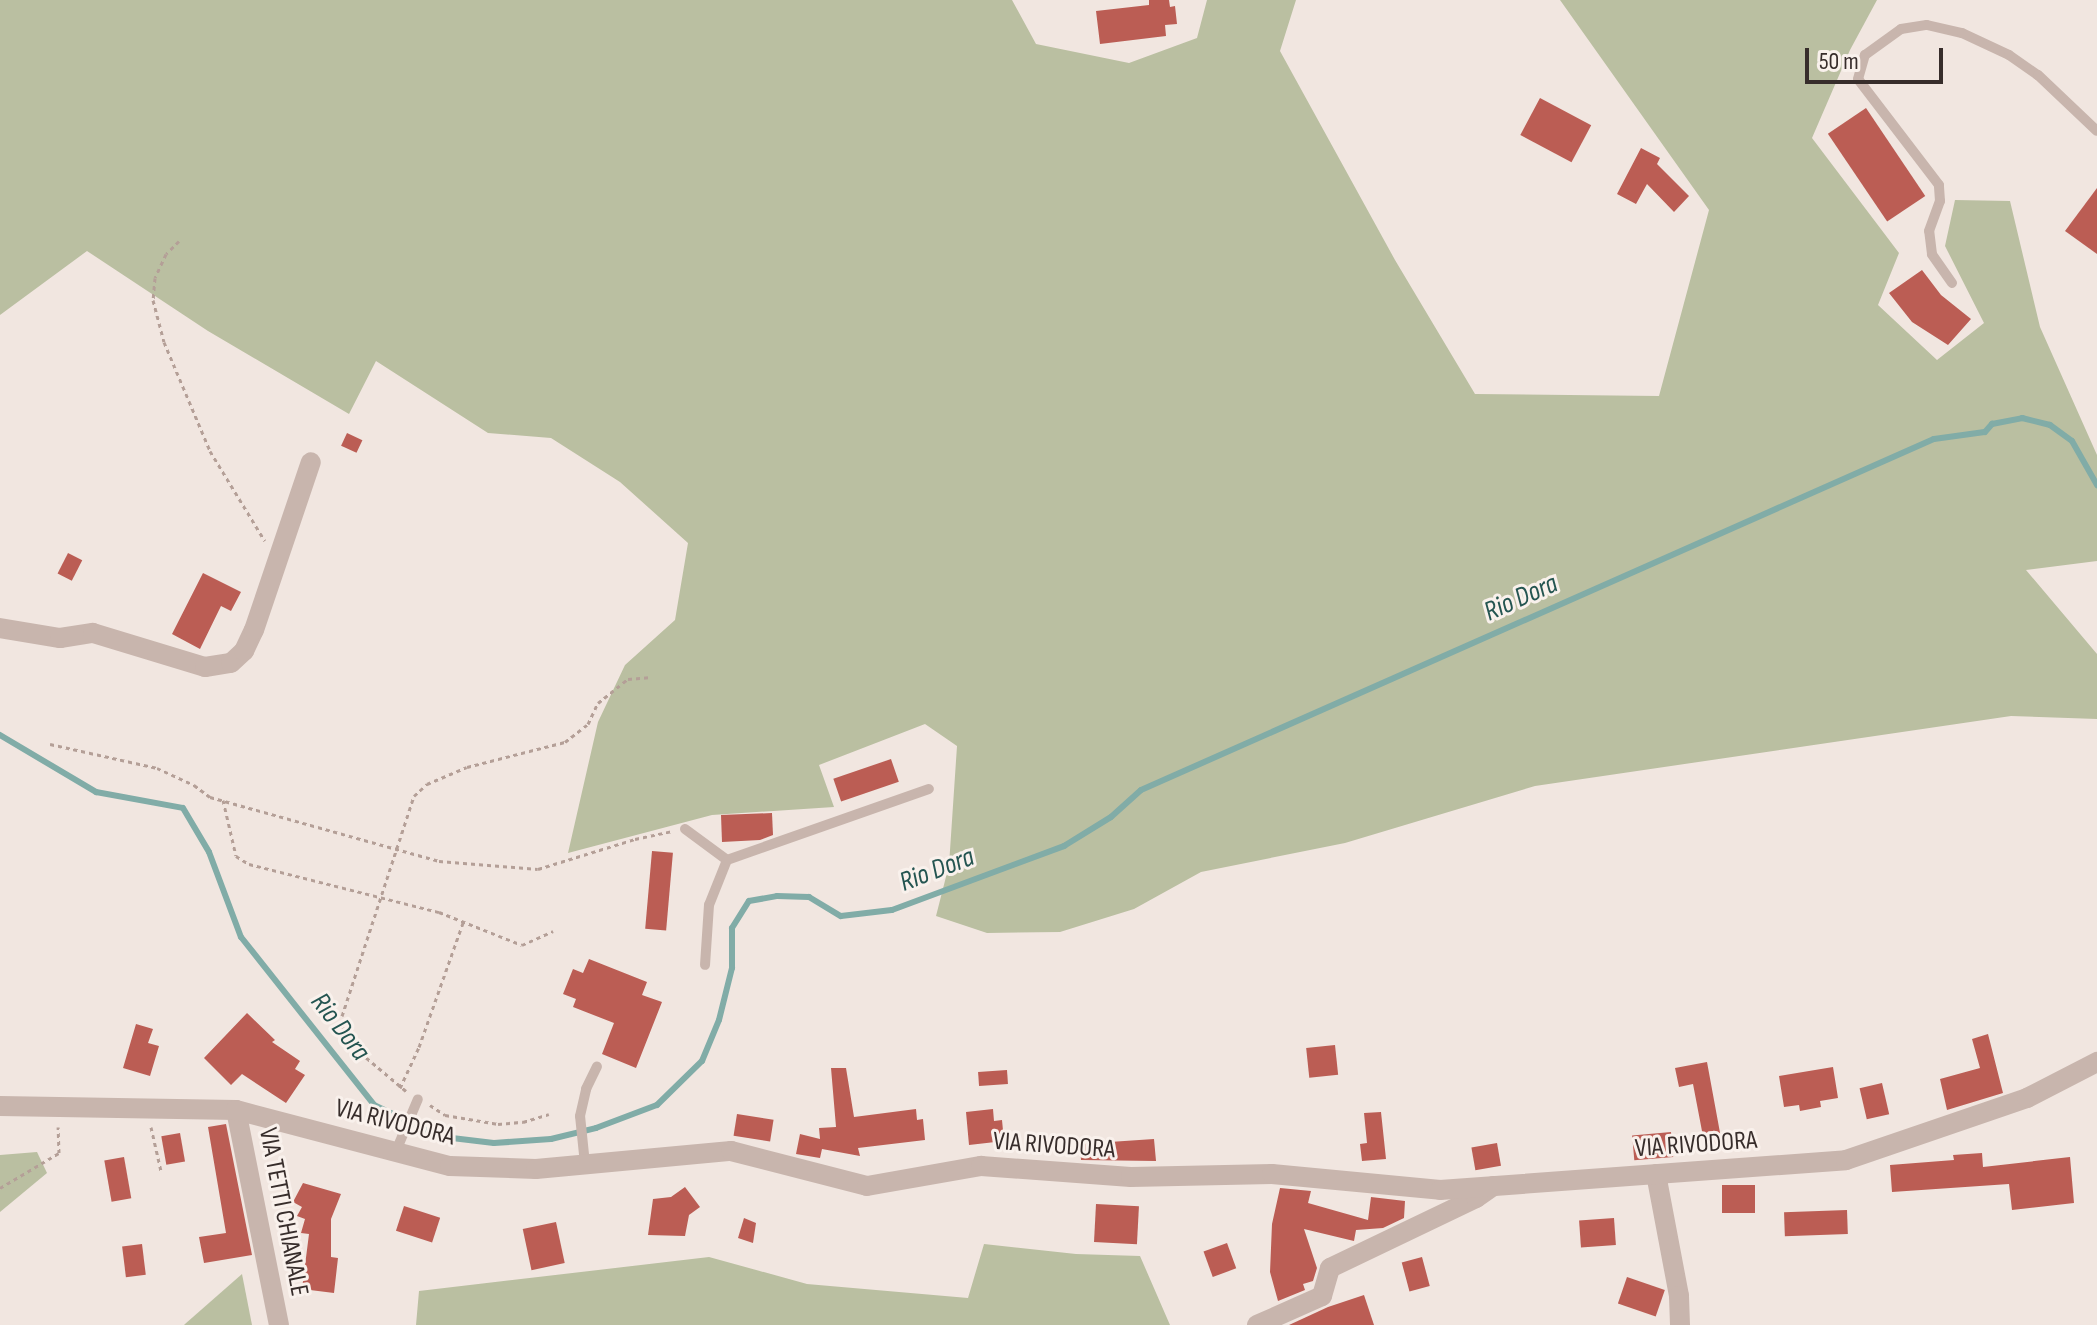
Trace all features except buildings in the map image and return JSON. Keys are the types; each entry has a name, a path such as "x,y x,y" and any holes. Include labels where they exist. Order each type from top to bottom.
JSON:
{"street":[{"path":"0,628 60,638 93,633 205,667 231,663 244,651 311,462"},
{"name":"VIA RIVODORA","path":"0,1106 236,1110 450,1166 536,1169 731,1151 867,1186 981,1166 1131,1177 1272,1174 1440,1190 1846,1160 2027,1098 2097,1062"},
{"name":"VIA TETTI CHIANALE","path":"236,1110 279,1325"},
{"path":"1656,1174 1679,1296 1680,1325"},
{"path":"1257,1325 1322,1296 1330,1268 1476,1198 1493,1186"}],"lane":[{"path":"1952,283 1932,254 1929,231 1940,201 1939,185 1858,79 1865,55 1901,29 1927,25 1962,33 2009,55 2038,75 2097,131"},
{"path":"705,965 709,905 727,860 929,789"},
{"path":"685,829 727,860"},
{"path":"585,1164 580,1116 586,1089 597,1066"},
{"path":"396,1151 418,1099"}],"path":[{"path":"179,241 166,254 155,278 153,300 164,342 210,451 277,561"},
{"path":"549,1114 523,1122 498,1124 445,1115 400,1088 344,1039 342,1016 414,796 427,784 467,767 565,742 588,724 598,703 628,679 652,677"},
{"path":"50,744 157,768 223,800 439,861 538,869 635,839 685,829"},
{"path":"223,800 236,856 249,864 464,920 522,945 553,931"},
{"path":"400,1088 419,1047 464,920"},
{"path":"0,1188 59,1153 60,1132 47,1106"},
{"path":"147,1108 161,1171"}],"green space":[{"path":"0,0 1012,0 1036,44 1129,63 1197,38 1207,0 1296,0 1280,51 1395,260 1475,394 1659,396 1709,210 1560,0 1877,0 1850,50 1812,138 1899,253 1878,305 1937,360 1984,323 1945,246 1955,200 2010,201 2040,327 2097,455 2097,561 2026,570 2097,654 2097,719 2011,716 1535,786 1345,843 1201,872 1134,909 1060,932 987,933 936,916 949,865 957,746 925,724 819,765 834,807 712,815 568,853 598,722 625,665 675,620 688,543 620,482 551,438 488,433 376,361 349,414 208,331 87,251 0,315"},
{"path":"37,1152 47,1173 0,1212 0,1155"},
{"path":"984,1244 1076,1254 1140,1256 1170,1325 416,1325 419,1291 709,1257 807,1284 968,1298"},
{"path":"242,1274 252,1325 184,1325 185,1324"}],"waterway":[{"name":"Rio Dora","path":"0,735 96,792 183,808 209,852 241,937 374,1105 424,1129 452,1138 494,1143 551,1139 596,1128 657,1105 702,1061 719,1020 732,968 732,928 749,901 777,896 809,897 841,916 892,910 1064,846 1111,817 1141,790 1934,439 1985,432 1992,424 2022,418 2050,425 2072,441 2097,485"}]}
